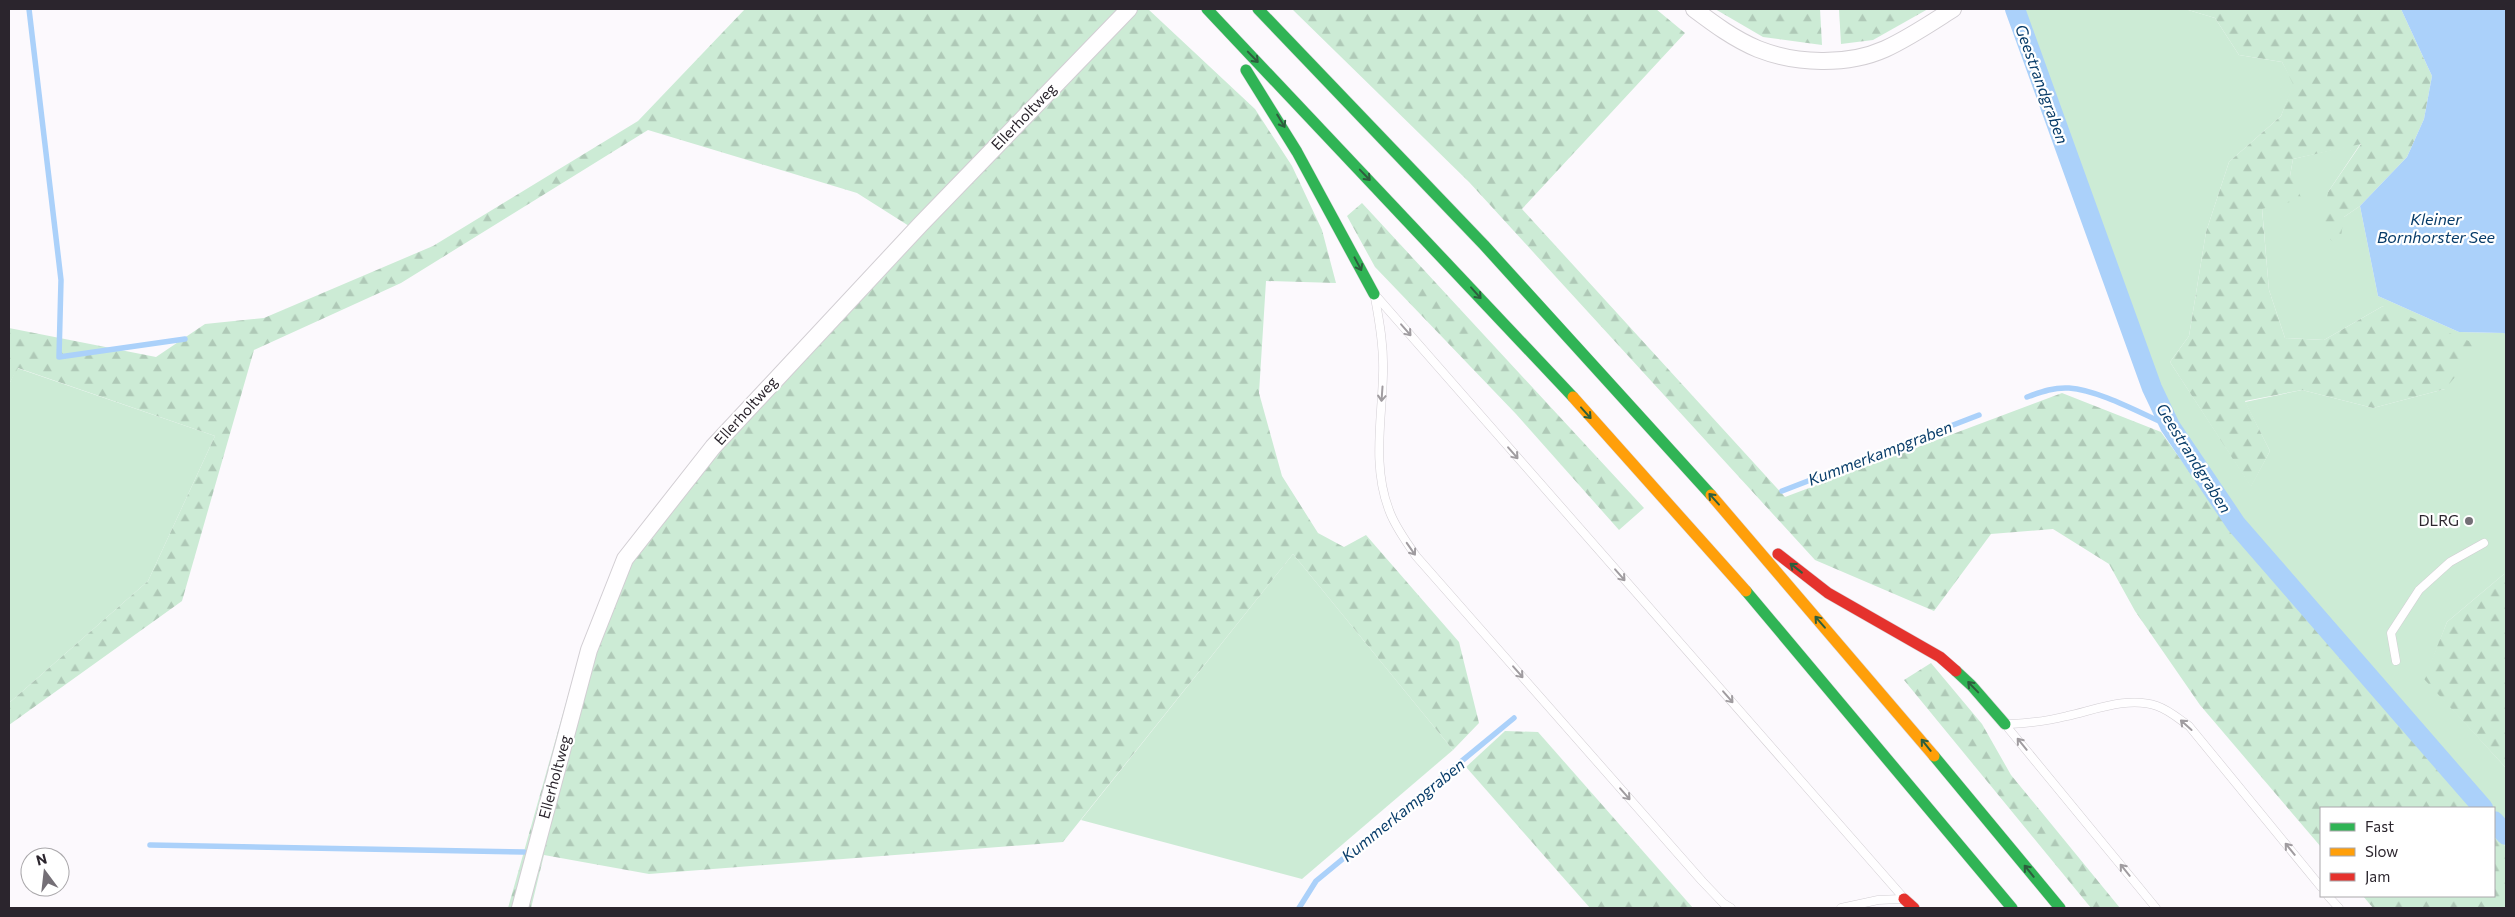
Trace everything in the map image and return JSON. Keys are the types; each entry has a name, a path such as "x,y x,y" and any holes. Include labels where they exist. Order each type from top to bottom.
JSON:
{"highway":[{"path":"1206,9 1273,108 1303,159 1374,294"},
{"path":"1206,9 1459,274 1699,537 1884,751 2012,908"},
{"path":"1258,9 1485,246 1727,514 1912,728 2060,908"},
{"path":"1727,514 1828,593 1940,657 1972,686 2005,724"},
{"path":"1904,898 1914,908"}],"street":[{"name":"Ellerholtweg","path":"520,908 589,650 625,559 726,432 920,225 1129,9"},
{"path":"1694,9 1725,32 1758,49 1784,56 1833,61 1883,50 1954,9"}],"lane":[{"path":"1374,294 1904,898"},
{"path":"1374,294 1383,347 1379,438 1381,483 1389,511 1401,535 1416,556 1702,881 1723,903 1732,908"},
{"path":"2396,661 2392,633 2419,590 2450,562 2484,543"},
{"path":"2005,724 2036,722 2118,704 2141,703 2157,706 2174,714 2189,726 2320,886"},
{"path":"2005,724 2156,908"},
{"path":"2329,897 2339,908"},
{"path":"1841,908 1878,900 1904,898"}],"green space":[{"path":"745,9 1148,9 1255,109 1292,166 1322,230 1336,283 1266,281 1259,393 1282,476 1318,533 1344,547 1366,535 1459,642 1479,723 1453,750 1293,554 1063,842 649,874 544,855 531,908 508,908 582,646 621,556 909,226 857,193 648,130 401,283 254,350 182,601 9,725 9,703 148,581 215,436 18,368 9,384 9,328 156,357 205,324 264,318 433,246 638,121"},
{"path":"1292,9 1656,9 1685,33 1522,209 1785,497 2062,393 2161,432 2227,524 2472,807 2320,807 2320,846 2200,705 2135,611 2109,564 2053,529 1991,534 1934,611 1815,560 1469,182"},
{"path":"1715,9 1820,9 1822,45 1763,37"},
{"path":"1839,9 1928,9 1873,40 1841,44"},
{"path":"2025,9 2185,9 2215,18 2239,55 2282,62 2294,84 2281,116 2229,162 2206,232 2189,336 2170,362 2251,486 2270,451 2245,402 2302,390 2373,408 2445,389 2383,306 2324,340 2285,338 2269,290 2262,208 2290,176 2293,159 2361,143 2328,192 2344,217 2360,206 2378,296 2459,332 2504,333 2506,336 2506,574 2447,622 2425,679 2506,768 2506,823 2495,810 2495,807 2492,807 2244,522 2177,427 2155,386 2031,34"},
{"path":"2185,9 2401,9 2432,76 2424,119 2407,157 2360,206 2344,217 2339,249 2322,230 2328,192 2361,144 2293,159 2290,176 2302,199 2262,209 2269,290 2285,338 2324,340 2383,306 2481,346 2445,389 2373,408 2302,390 2245,401 2270,451 2251,487 2170,362 2189,336 2206,232 2229,162 2281,116 2293,84 2282,62 2239,55 2215,18"},
{"path":"1362,203 1644,508 1619,530 1516,414 1375,267 1347,216"},
{"path":"17,368 215,436 148,581 9,703 9,384"},
{"path":"1293,554 1453,750 1302,879 1081,820"},
{"path":"2506,574 2506,768 2424,679 2447,622"},
{"path":"1931,663 1982,724 2011,775 2120,908 2091,908 1904,680"},
{"path":"1505,731 1538,732 1693,908 1590,908 1466,767"},
{"path":"2495,833 2506,847 2506,908 2373,908 2364,897 2495,897"}],"water":[{"name":"Kleiner Bornhorster See","path":"2401,9 2506,9 2506,336 2504,333 2459,332 2378,296 2360,206 2407,157 2424,119 2432,76"}],"waterway":[{"path":"29,9 61,280 59,357 185,339"},
{"name":"Geestrandgraben","path":"2015,9 2152,388 2170,426 2236,524 2482,807"},
{"name":"Kummerkampgraben","path":"2027,397 2058,388 2081,390 2107,398 2170,426"},
{"name":"Kummerkampgraben","path":"1782,491 1979,415"},
{"name":"Kummerkampgraben","path":"1299,908 1316,881 1514,718"},
{"name":"Geestrandgraben","path":"2495,822 2506,835"},
{"path":"150,845 524,852"}],"traffic: fast":[{"path":"1207,9 1573,397"},
{"path":"1258,9 1484,245 1711,495"},
{"path":"1246,70 1297,152 1374,294"},
{"path":"1746,591 2012,908"},
{"path":"1956,671 1972,686 2005,724"},
{"path":"1934,756 2060,908"}],"traffic: slow":[{"path":"1573,397 1746,591"},
{"path":"1711,495 1934,756"}],"traffic: jam":[{"path":"1778,554 1828,593 1940,657 1956,671"},
{"path":"1904,899 1914,908"}],"place":[{"name":"DLRG","path":"2469,521"}]}
